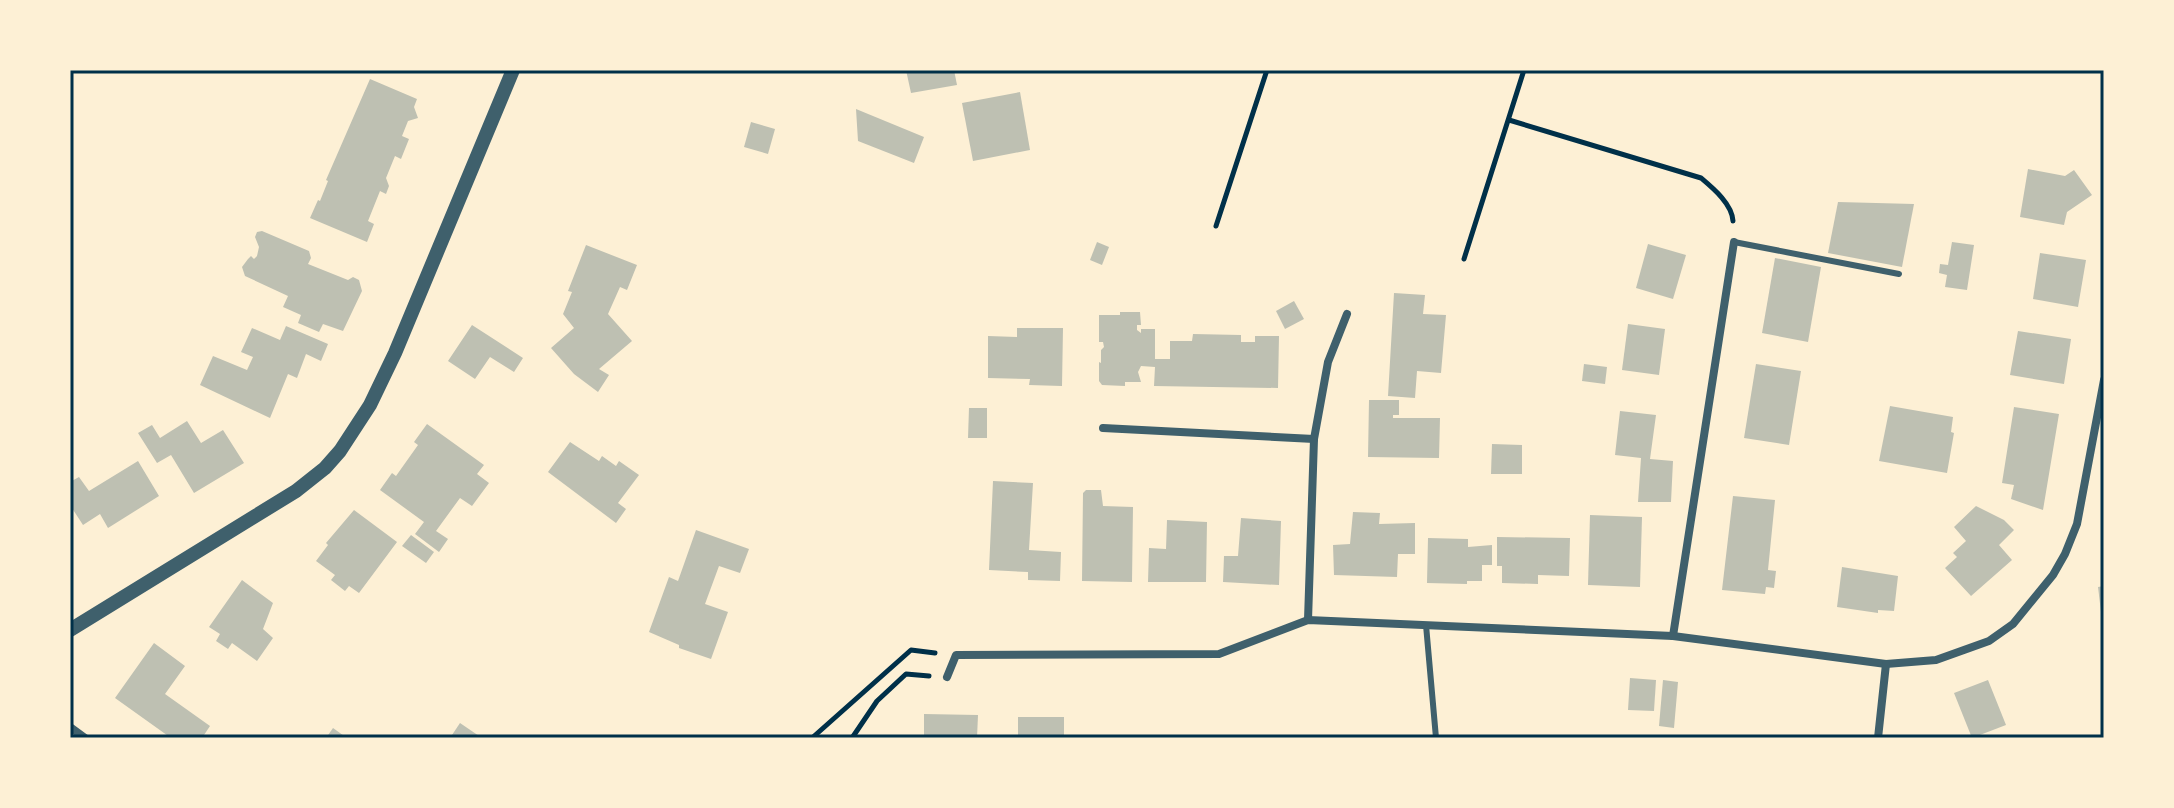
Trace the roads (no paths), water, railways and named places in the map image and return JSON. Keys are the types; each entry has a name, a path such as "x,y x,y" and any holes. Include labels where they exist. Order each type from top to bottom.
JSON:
{"street":[{"path":"70,630 296,491 325,468 340,451 370,405 395,353 513,70"},
{"path":"1673,636 1734,242"},
{"path":"1308,620 1314,439 1328,362 1347,314"},
{"path":"947,677 956,655 1219,654 1308,620 1673,636 1886,664 1936,660 1964,652 2001,632 2034,601 2065,554 2077,524 2104,380"},
{"path":"1103,428 1314,439"},
{"path":"1878,738 1886,664"},
{"path":"70,727 85,738"}],"lane":[{"path":"1734,242 1899,274"},
{"path":"1426,625 1436,738"}]}
